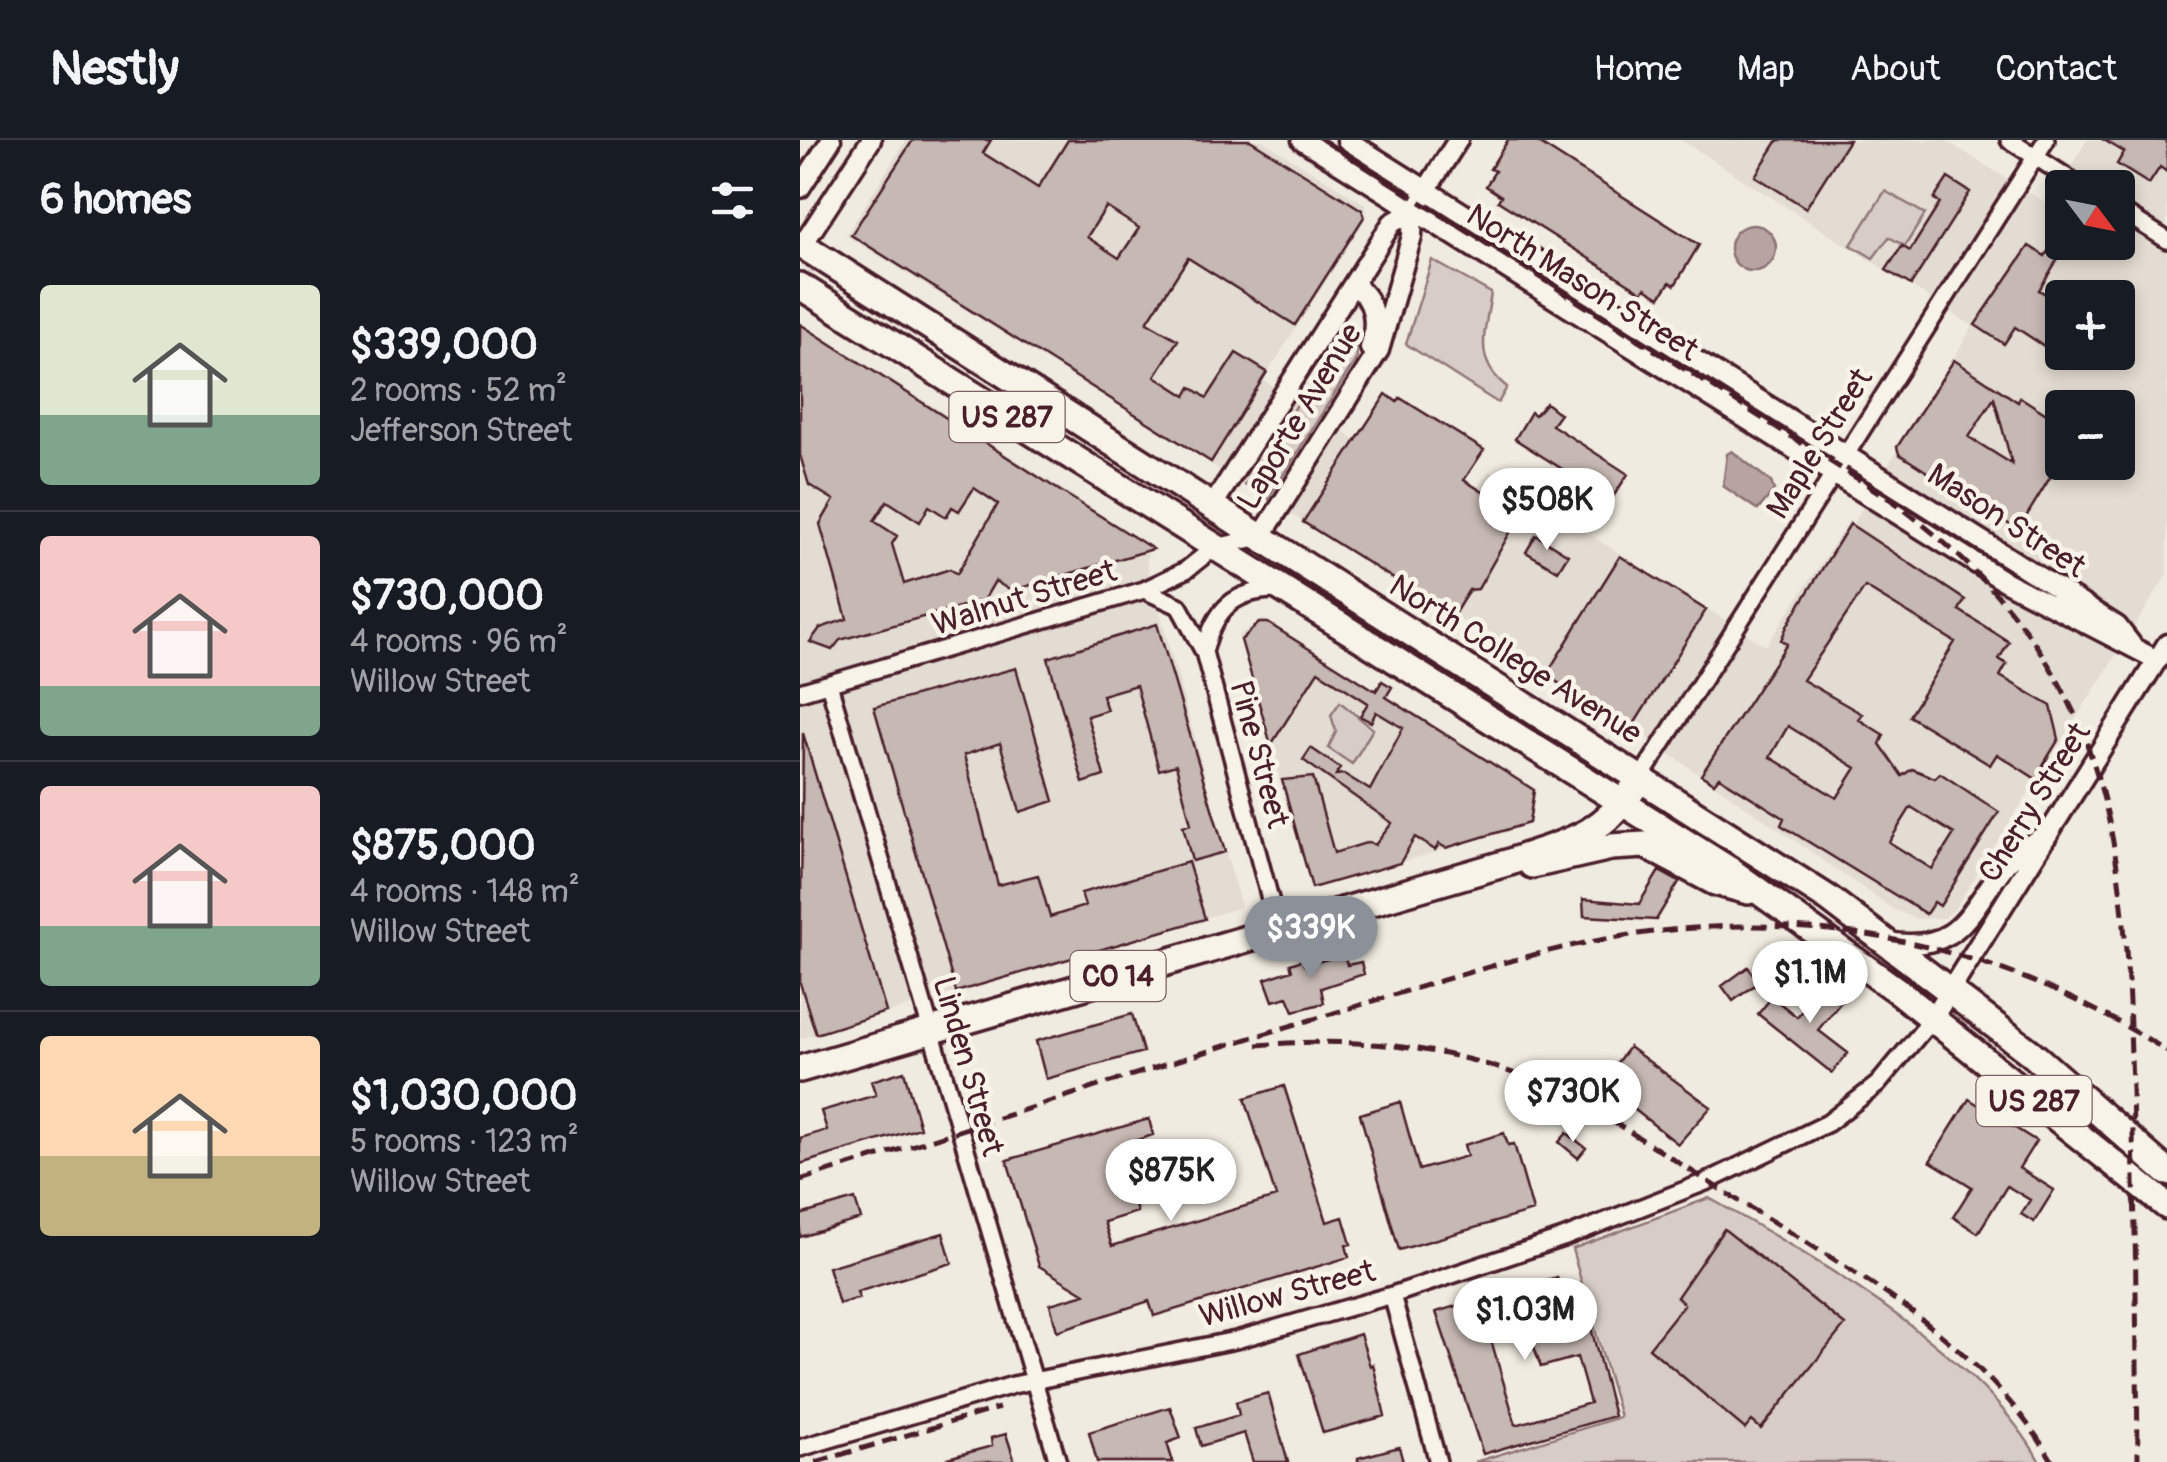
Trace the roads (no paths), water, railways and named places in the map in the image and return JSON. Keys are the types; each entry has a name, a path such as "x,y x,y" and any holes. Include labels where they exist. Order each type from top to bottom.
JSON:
{"highway":[{"name":"North College Avenue","path":"801,246 1641,776 1886,942 1951,991 2167,1172"},
{"name":"North College Avenue","path":"800,286 1624,802 1768,897 1933,1018 2167,1206"},
{"path":"1624,802 1641,776"},
{"name":"CO 14","path":"800,1069 1510,862 1592,832 1624,802"},
{"name":"CO 14","path":"1510,862 1542,866 1612,847 1645,845 1715,882 1768,897"}],"street":[{"path":"800,188 830,140"},
{"path":"801,246 871,140"},
{"name":"North Mason Street","path":"1302,140 1831,475"},
{"name":"Mason Street","path":"1347,140 1846,452 2117,626 2132,644"},
{"name":"Laporte Avenue","path":"1213,505 1392,223 1413,210 1458,140"},
{"path":"2009,140 2057,170"},
{"name":"Maple Street","path":"1641,776 2046,140"},
{"name":"Laporte Avenue","path":"1215,547 1262,536 1337,421 1388,327 1412,236 1413,210"},
{"path":"2135,219 2167,240"},
{"path":"1337,421 1342,396 1371,346 1375,328 1366,294 1354,285"},
{"name":"Mason Street","path":"1831,475 2004,581 2108,638 2164,657"},
{"path":"1213,505 1215,547"},
{"name":"Walnut Street","path":"800,692 1144,590 1186,570 1215,547"},
{"name":"Pine Street","path":"1144,590 1179,606 1204,652 1278,929"},
{"name":"Pine Street","path":"1204,652 1216,615 1236,596 1282,590"},
{"name":"Cherry Street","path":"1951,991 2164,657"},
{"name":"Linden Street","path":"829,684 1058,1462"},
{"path":"1886,942 1922,944 1956,931 2008,861 2052,829"},
{"name":"Willow Street","path":"800,1448 1034,1381 1236,1340 1392,1295 1563,1238 1793,1143 1878,1084 1951,991"},
{"path":"1392,1295 1438,1462"}],"railway":[{"path":"1323,140 1891,500 1965,562 2022,625 2063,691 2092,760 2111,834 2123,912 2132,1090 2138,1462"},
{"path":"800,1180 1450,978 1566,947 1646,933 1725,926 1802,928 1878,937 1952,954 2025,978 2097,1011 2167,1051"},
{"path":"1257,1045 1320,1042 1413,1048 1504,1070 1562,1094 1644,1140 1905,1307 1986,1376 2022,1416 2053,1462"},
{"path":"816,1462 999,1408"}]}
